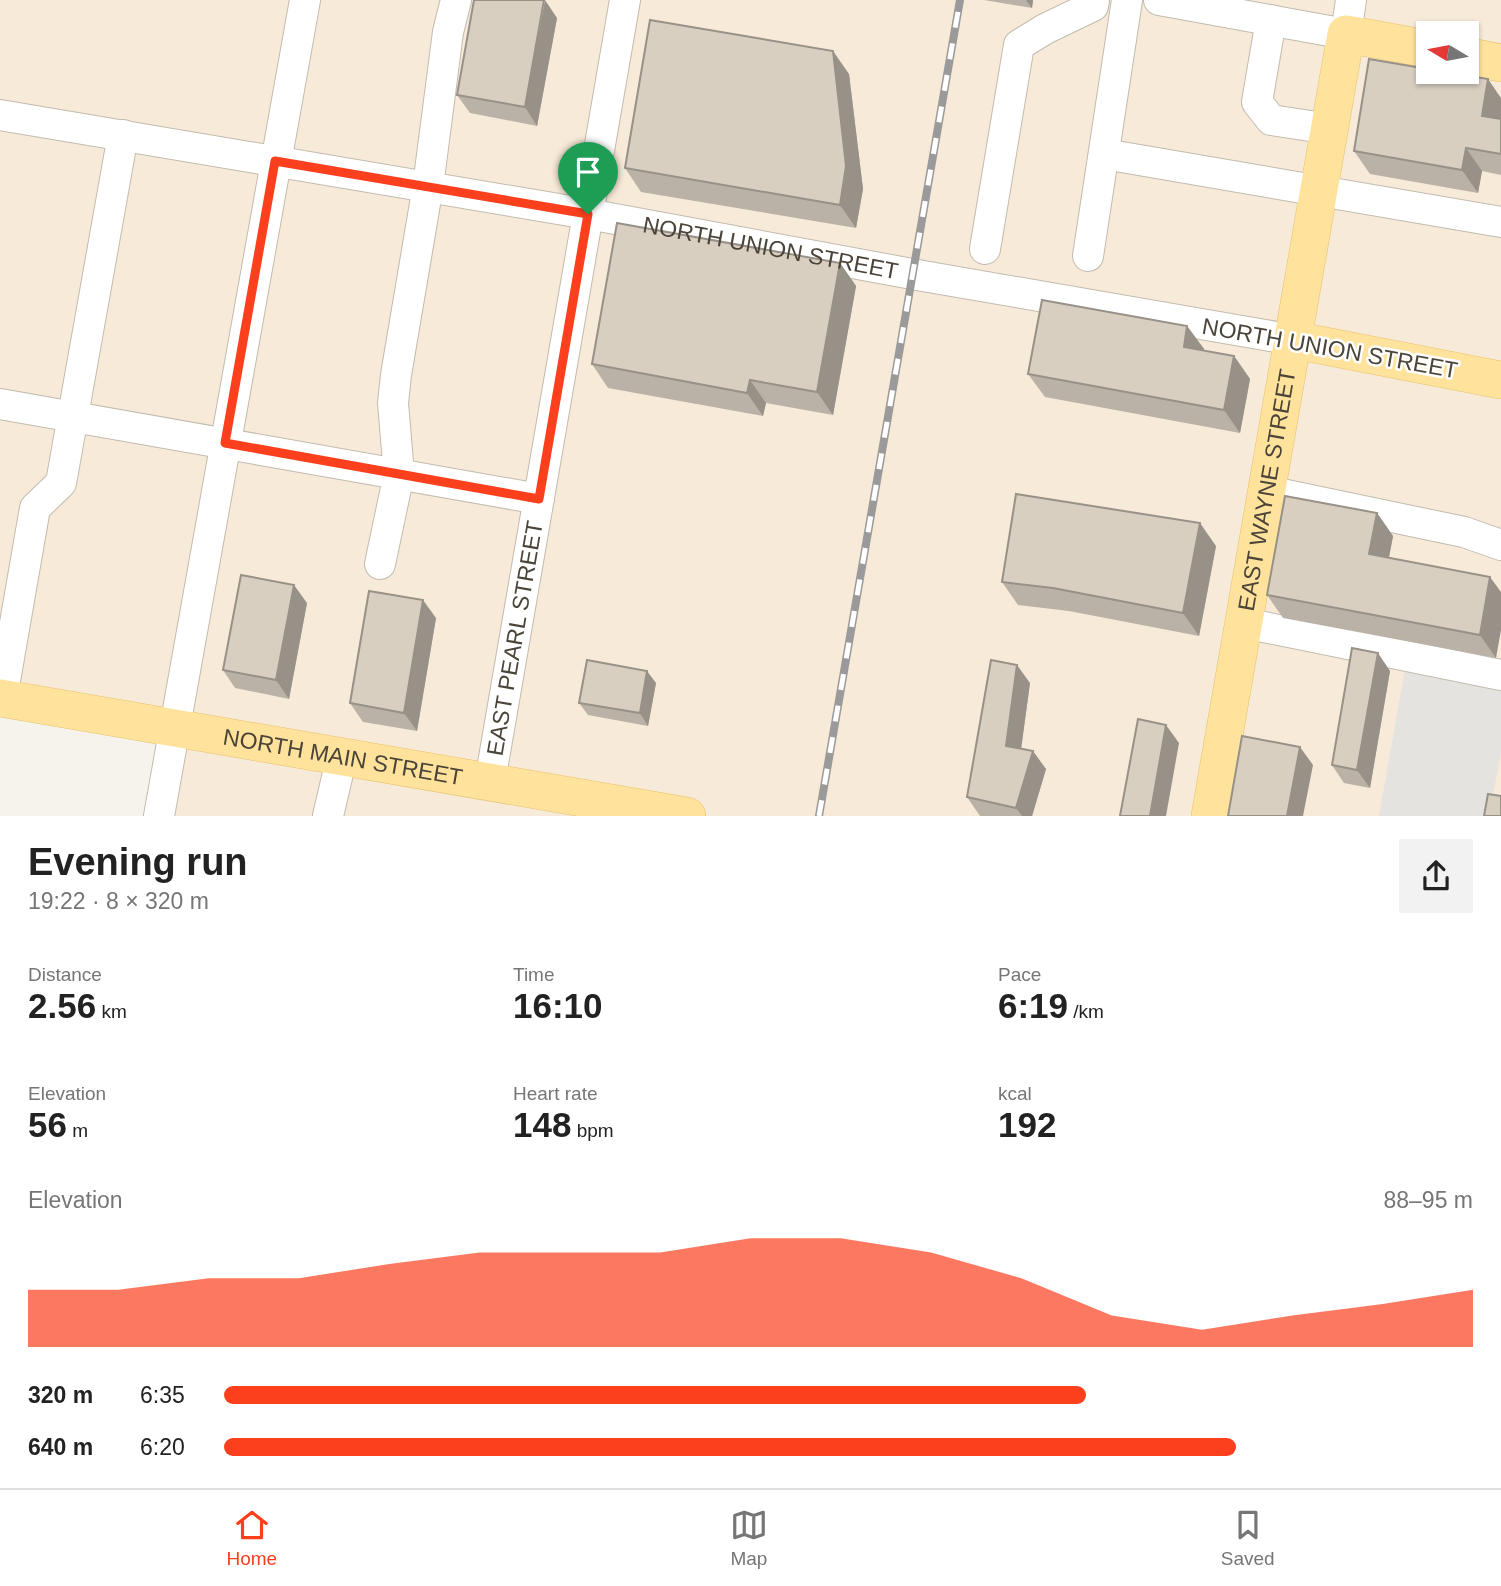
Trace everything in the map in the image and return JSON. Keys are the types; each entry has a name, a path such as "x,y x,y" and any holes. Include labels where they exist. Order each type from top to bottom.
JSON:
{"main road":[{"path":"1348,17 1416,44"},
{"name":"EAST WAYNE STREET","path":"1210,816 1348,17"},
{"path":"1479,59 1501,63"},
{"name":"NORTH UNION STREET","path":"1294,340 1501,380"},
{"name":"NORTH MAIN STREET","path":"1,698 490,781 601,808 687,816"}],"street":[{"path":"159,816 305,0"},
{"path":"380,564 399,474 394,394 428,186 448,32 456,0"},
{"name":"EAST PEARL STREET","path":"490,781 625,0"},
{"path":"985,249 1019,45 1047,14 1093,6 1094,0"},
{"path":"1088,256 1127,0"},
{"path":"1159,0 1271,20 1348,17"},
{"path":"1271,20 1257,102 1272,120 1330,129"},
{"name":"NORTH UNION STREET","path":"0,115 428,186 1294,340"},
{"path":"1,698 36,508 61,483 123,135"},
{"path":"1104,154 1501,222"},
{"path":"0,404 539,499"},
{"path":"1267,491 1464,532 1501,545"},
{"path":"1244,623 1501,675"},
{"path":"328,816 342,756"}],"shaded area":[{"path":"0,0 1501,0 1501,816 159,816 176,728 0,698"},
{"path":"1405,669 1501,685 1501,753 1489,816 1379,816"}],"building":[{"path":"474,0 544,0 525,107 457,95"},
{"path":"650,20 833,51 846,166 840,205 625,168"},
{"path":"1369,59 1416,67 1416,84 1479,84 1479,78 1488,79 1482,116 1501,119 1501,154 1466,148 1462,170 1354,151"},
{"path":"617,223 840,263 817,392 750,380 747,393 592,364"},
{"path":"1042,300 1187,326 1184,347 1234,356 1224,410 1028,374"},
{"path":"1016,494 1200,523 1183,613 1053,588 1002,582"},
{"path":"1285,496 1377,513 1369,554 1490,577 1480,635 1267,595"},
{"path":"241,575 294,585 276,680 223,670"},
{"path":"369,591 423,600 404,713 350,703"},
{"path":"1352,648 1378,653 1357,770 1332,765"},
{"path":"587,660 647,671 640,713 579,703"},
{"path":"991,660 1017,665 1006,746 1033,751 1016,808 967,797"},
{"path":"1138,719 1166,725 1150,816 1120,816"},
{"path":"1242,736 1300,747 1287,816 1228,816"},
{"path":"1488,794 1501,796 1501,816 1484,816"}],"railway":[{"path":"819,816 960,0"}],"route":[{"path":"275,161 588,214 539,499 225,443 275,161"}]}
